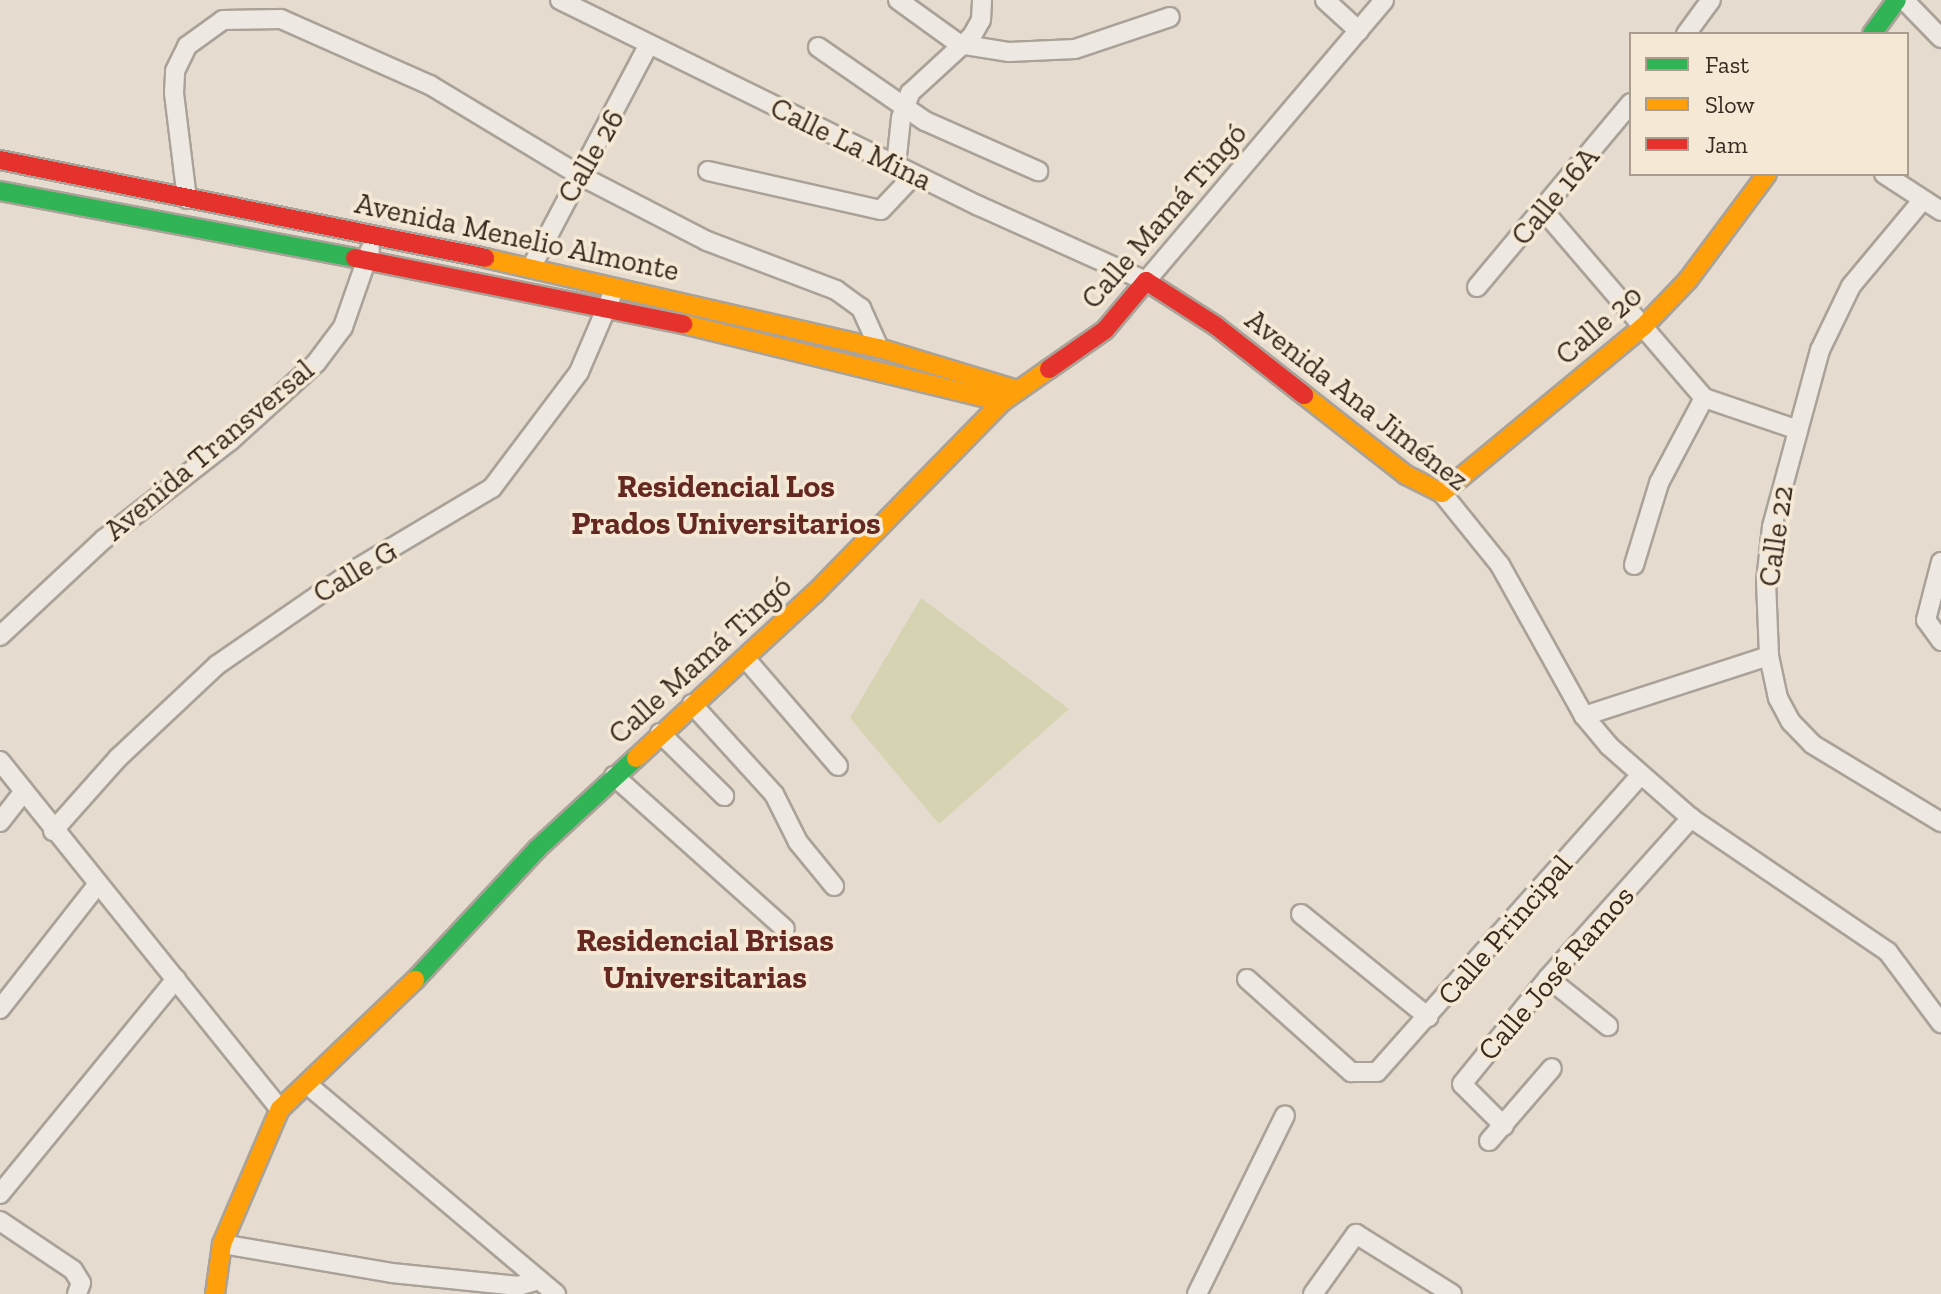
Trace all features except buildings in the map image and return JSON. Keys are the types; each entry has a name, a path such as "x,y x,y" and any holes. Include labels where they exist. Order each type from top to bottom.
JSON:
{"street":[{"name":"Calle La Mina","path":"560,0 914,175 1146,281"},
{"path":"598,19 602,0"},
{"path":"898,0 959,44 1009,52 1075,49 1170,17"},
{"path":"896,165 904,108 921,79 981,20 982,0"},
{"path":"1325,0 1359,31"},
{"name":"Calle Mamá Tingó","path":"215,1294 222,1244 280,1109 309,1086 614,776 746,659 1002,402 1105,330 1384,0"},
{"path":"1690,32 1711,0"},
{"path":"1873,32 1897,0"},
{"path":"1904,0 1941,38"},
{"path":"187,199 175,71 187,46 207,29 240,16 281,19 430,85 579,175 707,241 836,290 861,308 879,348"},
{"name":"Calle 26","path":"532,266 648,46"},
{"path":"818,47 904,108 988,153 1038,171"},
{"name":"Calle 16A","path":"1477,287 1629,105"},
{"name":"Avenida Menelio Almonte","path":"0,160 532,266 879,348 1017,390"},
{"path":"708,171 881,210 914,175"},
{"name":"Calle 20","path":"1442,493 1643,327 1688,280 1766,176"},
{"path":"1887,176 1921,202 1941,211"},
{"name":"Avenida Menelio Almonte","path":"0,191 607,306 1002,402"},
{"name":"Calle 22","path":"1921,202 1851,286 1820,350 1795,429 1772,527 1766,581 1769,656 1778,698 1791,722 1812,744 1941,822"},
{"path":"1543,210 1704,398 1795,429"},
{"name":"Avenida Transversal","path":"0,636 104,539 230,441 316,363 343,327 369,262 371,235"},
{"name":"Avenida Ana Jiménez","path":"1146,281 1216,326 1406,475 1442,493 1500,565 1584,716 1641,775 1691,818 1888,952 1941,1023"},
{"name":"Calle G","path":"53,831 118,758 217,665 356,569 492,488 579,372 616,285"},
{"path":"1634,565 1659,483 1704,398"},
{"path":"1941,562 1926,620 1941,641"},
{"path":"1584,716 1769,656"},
{"path":"746,659 838,766"},
{"path":"692,704 774,794 798,842 834,886"},
{"path":"660,733 724,796"},
{"path":"0,761 22,794 280,1109"},
{"name":"Calle Principal","path":"1247,979 1351,1072 1363,1076 1377,1072 1641,775"},
{"path":"614,776 785,929"},
{"path":"0,822 22,794"},
{"name":"Calle José Ramos","path":"1504,1126 1462,1084 1548,978 1691,818"},
{"path":"0,1009 98,884"},
{"path":"1301,914 1428,1017"},
{"path":"1548,978 1608,1026"},
{"path":"0,1194 176,979"},
{"path":"1489,1141 1552,1068"},
{"path":"309,1086 556,1294"},
{"path":"1197,1294 1285,1115"},
{"path":"0,1221 73,1270 79,1288"},
{"path":"1313,1294 1356,1234 1452,1294"},
{"path":"222,1244 392,1273 518,1286 539,1280"}],"shaded area":[{"path":"921,598 1069,709 939,824 850,718"}],"traffic: fast":[{"path":"1873,32 1897,0"},
{"path":"0,191 355,258"},
{"path":"415,980 537,849 636,758"}],"traffic: slow":[{"path":"1304,395 1406,475 1442,493 1643,327 1688,280 1766,176"},
{"path":"485,258 879,348 1017,390"},
{"path":"683,324 1002,402"},
{"path":"636,758 815,593 1002,402 1049,369"},
{"path":"215,1294 222,1244 280,1109 415,980"}],"traffic: jam":[{"path":"0,160 485,258"},
{"path":"355,258 683,324"},
{"path":"1049,369 1105,330 1146,281 1216,326 1304,395"}],"district":[{"name":"Residencial Los Prados Universitarios","path":"726,506"},
{"name":"Residencial Brisas Universitarias","path":"705,960"}]}
